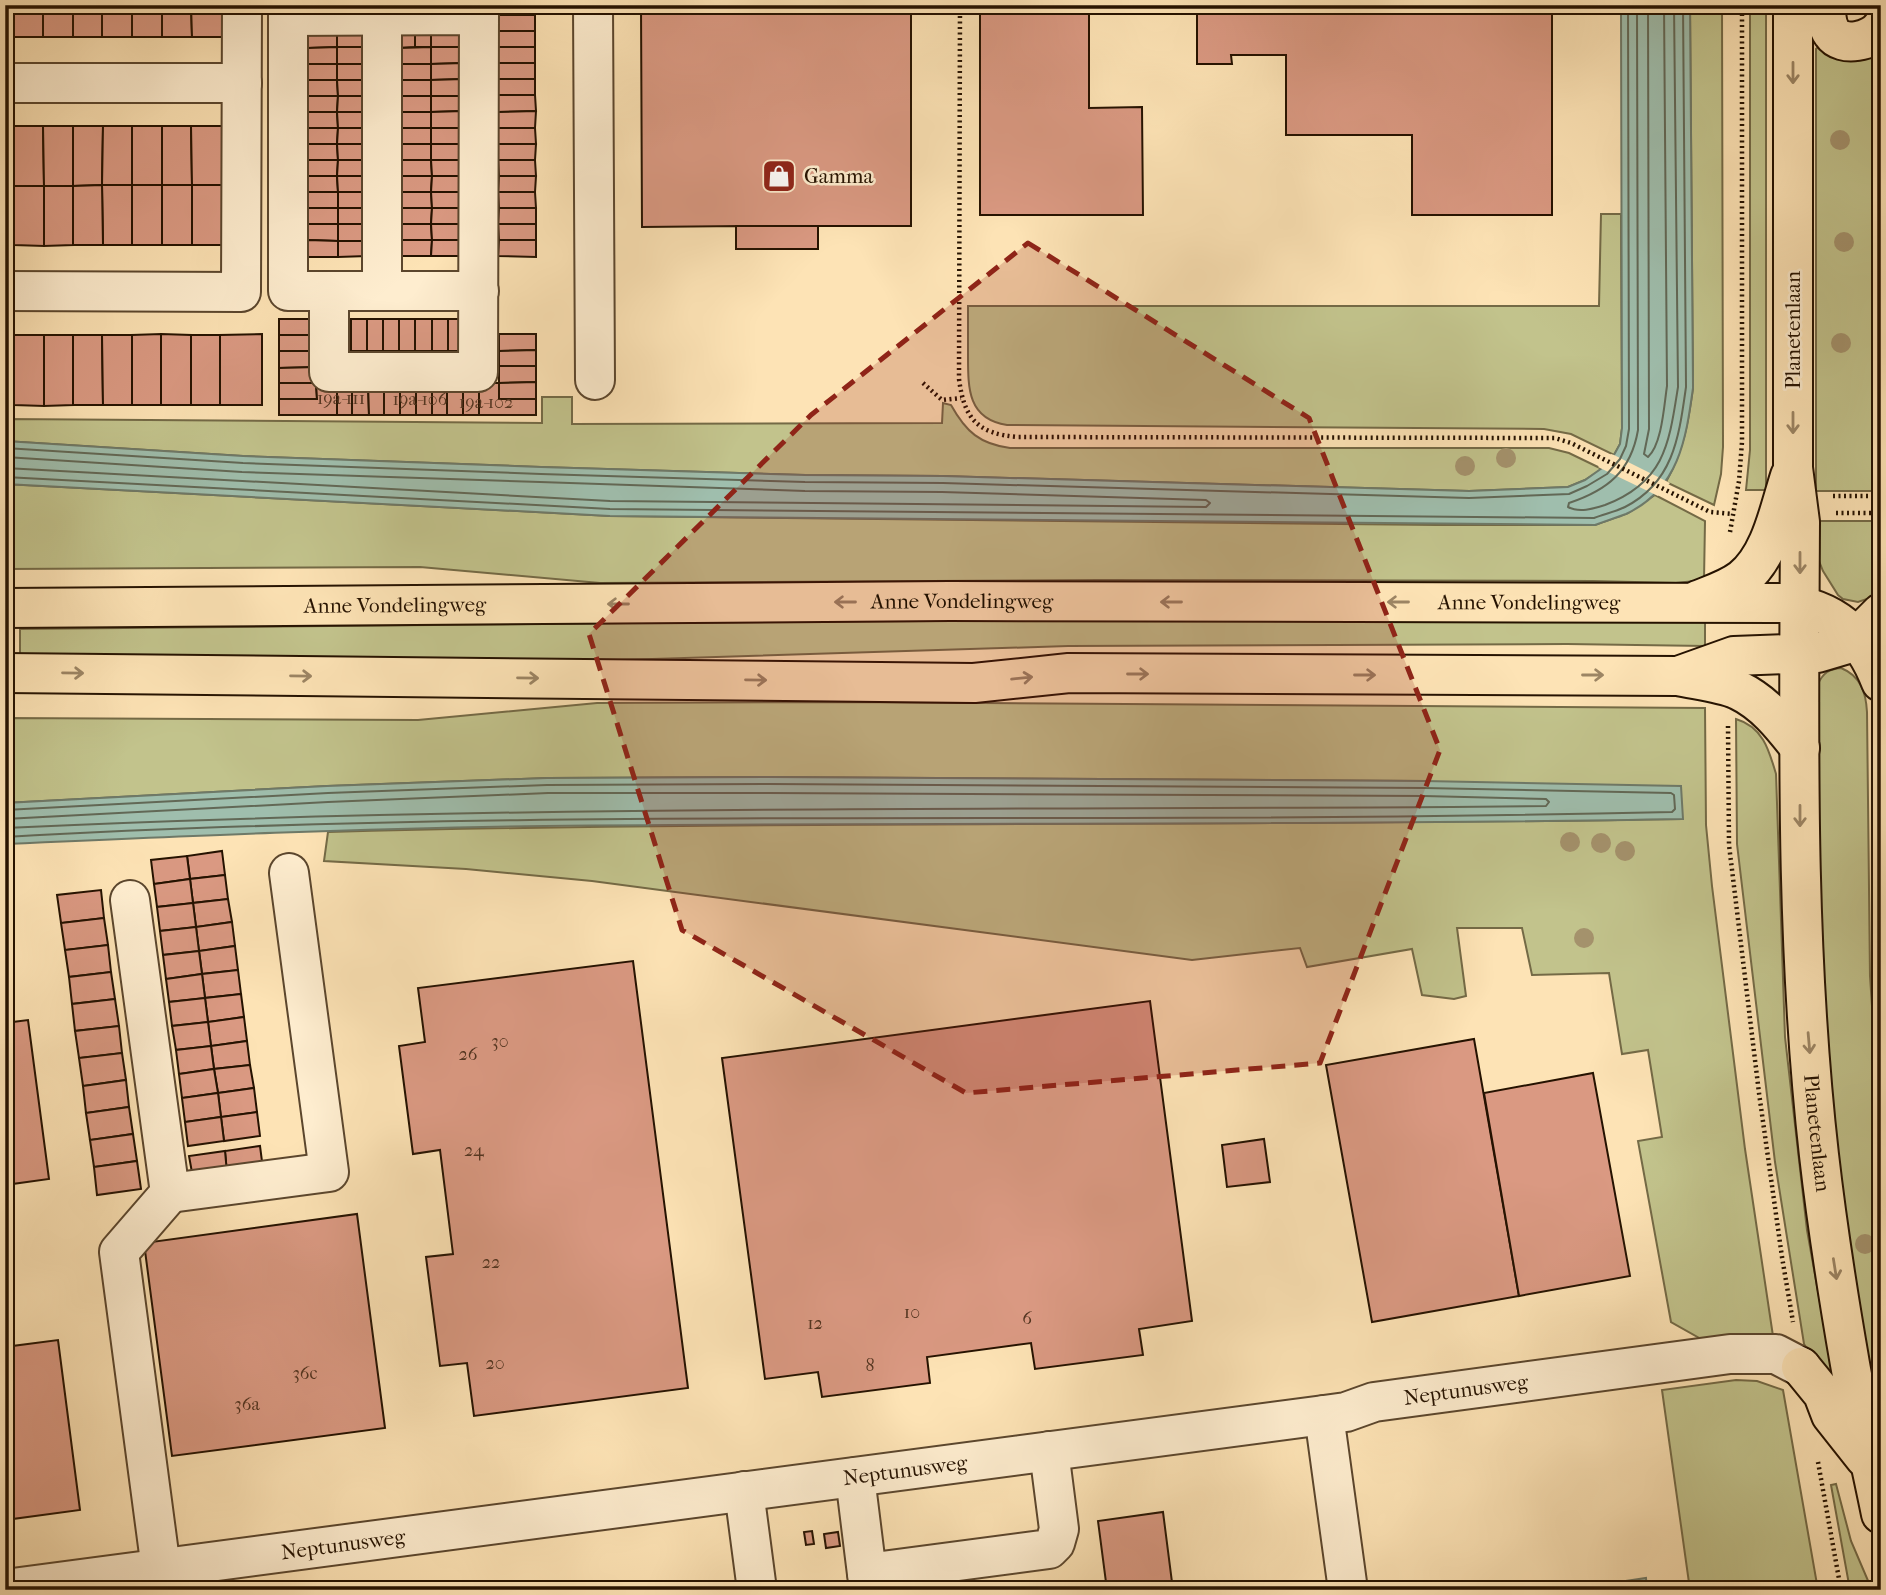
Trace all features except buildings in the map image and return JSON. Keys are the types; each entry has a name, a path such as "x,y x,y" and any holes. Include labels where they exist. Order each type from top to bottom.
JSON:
{"main road":[{"name":"Planetenlaan","path":"1793,5 1793,468 1800,522 1800,902 1805,993 1819,1154 1850,1366 1881,1514"},
{"path":"1826,5 1827,22 1836,37 1858,41 1877,34 1881,28"},
{"path":"1692,602 1723,591 1743,578 1753,567 1771,537 1793,468"},
{"name":"Anne Vondelingweg","path":"13,605 950,601 1782,603 1800,604 1869,626 1868,654 1881,682"},
{"path":"1678,676 1734,656 1817,653 1844,645 1869,626"},
{"path":"7,673 974,683 1069,673 1678,676 1737,690 1760,704 1780,722 1800,748"},
{"path":"1801,1367 1824,1394 1830,1415 1871,1465"}],"street":[{"path":"5,291 241,292 242,5"},
{"path":"593,5 595,380"},
{"path":"329,291 329,372 478,372 479,15 382,16 288,10 288,291 329,291 382,291 478,291"},
{"path":"382,16 382,291"},
{"path":"5,83 242,83"},
{"path":"161,1569 119,1252 170,1194 329,1172 289,873"},
{"path":"131,900 170,1194"},
{"name":"Neptunusweg","path":"5,1589 1324,1415 1346,1412 1374,1402 1730,1354 1776,1354 1801,1367"},
{"path":"1324,1415 1348,1590"},
{"path":"855,1476 868,1581 1049,1549 1055,1543 1059,1529 1049,1451"},
{"path":"744,1491 757,1590"}],"path":[{"path":"960,5 959,379 961,398 966,410 989,432 1002,436 1555,438 1571,443 1710,512 1732,514"},
{"path":"923,383 942,400 961,398"},
{"path":"1829,496 1881,496"},
{"path":"1817,1455 1841,1590"}],"highlighted area":[{"path":"1028,243 1309,418 1440,750 1320,1063 966,1093 682,930 589,634 811,415"}],"green space":[{"path":"1690,5 1722,5 1723,447 1721,474 1714,505 1666,482 1684,436 1693,388"},
{"path":"1750,5 1766,5 1766,490 1746,490 1750,450"},
{"path":"1818,47 1863,59 1881,54 1881,491 1816,491"},
{"path":"1601,214 1621,214 1622,428 1620,444 1614,455 1571,434 1544,429 1007,425 984,416 973,401 970,391 968,306 1599,306"},
{"path":"542,397 572,397 572,424 942,423 943,403 951,405 962,423 982,440 1010,448 1549,448 1569,453 1602,469 1568,487 1469,491 541,467 243,456 5,441 5,419 542,423"},
{"path":"5,484 610,516 1436,525 1595,525 1628,513 1655,495 1705,521 1704,580 1676,583 1099,580 600,583 420,567 5,569"},
{"path":"1816,521 1881,521 1881,584 1870,598 1858,602 1843,599 1838,595 1819,561"},
{"path":"1224,619 1705,622 1705,646 1068,646 621,660 20,658 20,629"},
{"path":"1841,668 1858,680 1867,712 1870,976 1881,1141 1881,1420 1857,1299 1833,1128 1818,909 1818,684 1827,672"},
{"path":"846,702 1705,708 1706,825 1712,886 1745,1149 1773,1336 1710,1344 1671,1322 1638,1141 1662,1137 1648,1050 1622,1054 1609,973 1532,975 1522,928 1457,928 1466,996 1454,999 1422,995 1412,949 1307,967 1300,948 1192,960 592,881 466,869 324,861 328,832 667,826 1682,819 1424,781 547,778 327,786 5,803 5,718 418,720 597,703"},
{"path":"1736,719 1753,728 1764,740 1776,774 1785,1037 1807,1230 1837,1398 1804,1344 1775,1162 1737,844"},
{"path":"1736,1380 1757,1381 1783,1390 1818,1590 1690,1590 1662,1390"},
{"path":"1836,1484 1851,1541 1872,1590 1850,1590 1831,1485"}],"water":[{"path":"1621,5 1690,5 1693,388 1683,444 1669,477 1644,504 1626,514 1595,525 610,516 5,484 5,441 243,456 805,475 943,476 1469,491 1568,487 1585,480 1614,455 1620,444 1622,428"},
{"path":"547,778 1424,781 1681,786 1683,819 545,826 342,830 5,844 5,803 327,786"},
{"path":"1646,1578 1647,1590 1566,1590"}],"pier":[{"path":"1611,454 1670,483 1658,496 1598,467"}],"place":[{"name":"Gamma","path":"779,176"}]}
